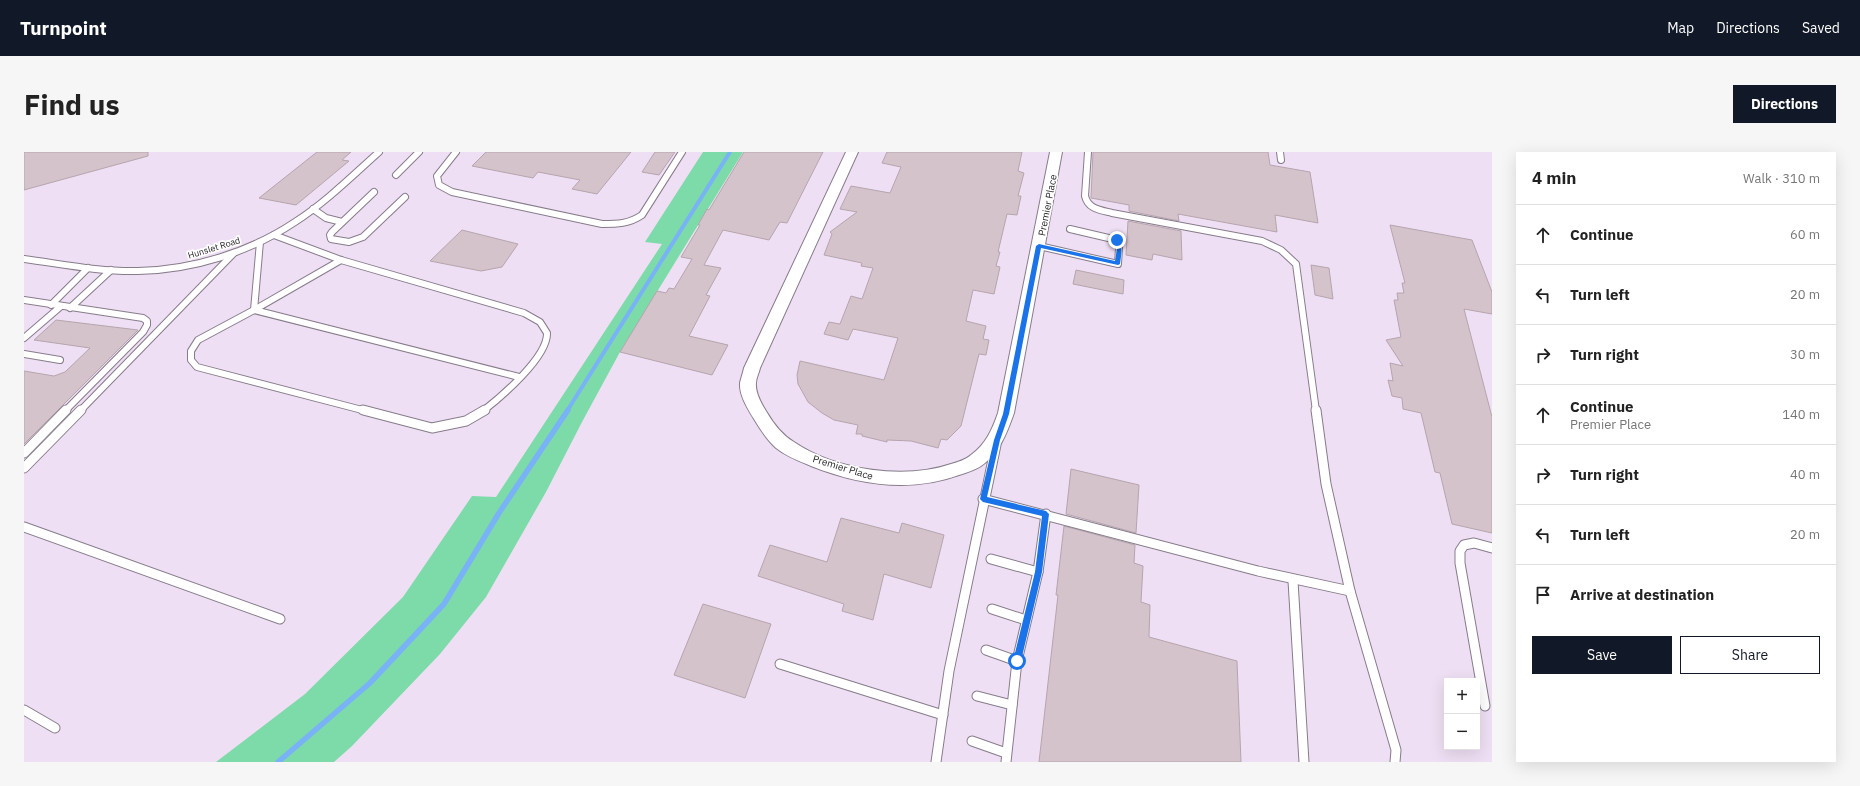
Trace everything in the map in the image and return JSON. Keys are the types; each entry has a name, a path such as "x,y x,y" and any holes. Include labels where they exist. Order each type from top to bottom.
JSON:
{"street":[{"name":"Premier Place","path":"852,152 752,368 748,383 751,398 760,417 788,447 842,469 878,478 916,479 948,474 978,460 997,440 1006,414 1056,152"}],"lane":[{"name":"Hunslet Road","path":"24,259 88,268 140,271 175,268 207,261 260,242 274,235 312,210 378,152"},
{"path":"396,174 419,152"},
{"path":"456,152 437,176 439,185 443,188 452,192 550,214 612,225 633,221 642,215 672,170 682,152"},
{"path":"1088,152 1083,196 1090,206 1097,210 1262,241 1281,250 1296,264 1326,484 1350,591 1396,750 1395,762"},
{"path":"1280,152 1281,160"},
{"path":"374,192 332,232 330,235 331,239 349,242 363,237 405,197"},
{"path":"312,210 326,218 342,222"},
{"path":"1039,246 1117,267 1119,248 1117,240 1070,229"},
{"path":"274,235 342,260 524,313 538,320 546,330 547,339 542,352 496,401 476,416 455,425 432,428 197,367 192,360 191,351 198,340 342,260"},
{"path":"254,310 260,242"},
{"path":"24,468 234,252"},
{"path":"51,305 88,268"},
{"path":"70,308 111,270"},
{"path":"24,300 60,307 143,318 147,321 147,325 143,332 24,453"},
{"path":"24,338 60,307"},
{"path":"254,310 519,377"},
{"path":"24,354 60,360"},
{"path":"936,762 949,671 983,499 997,440"},
{"path":"983,499 1046,514 1293,581 1350,591"},
{"path":"972,741 1006,757 1017,661 1038,572 1046,514"},
{"path":"24,527 280,619"},
{"path":"1485,706 1460,563 1460,551 1464,545 1474,543 1492,548"},
{"path":"991,559 1038,572"},
{"path":"1293,581 1304,762"},
{"path":"992,609 1026,620"},
{"path":"986,650 1017,661"},
{"path":"780,664 943,715"},
{"path":"977,696 1012,705"},
{"path":"24,710 55,728"}],"shaded area":[{"path":"24,152 1492,152 1492,762 24,762"}],"green space":[{"path":"703,152 743,152 620,352 546,492 486,597 440,654 352,746 334,762 216,762 305,694 403,597 472,496 496,497 662,244 645,242"}],"building":[{"path":"24,152 148,152 148,156 24,190"},
{"path":"317,152 351,152 342,160 349,161 296,205 259,198"},
{"path":"486,152 631,152 597,194 572,189 580,180 538,172 533,178 472,166"},
{"path":"655,152 675,152 659,175 642,172"},
{"path":"744,152 823,152 787,223 780,222 769,240 723,230 704,265 721,268 706,295 710,296 689,336 728,345 712,375 620,352 657,291 666,293 669,288 674,289 692,259 681,257 700,225 698,225 707,209 709,210"},
{"path":"887,152 1022,152 1018,171 1024,173 1018,196 1021,196 1017,215 1007,214 998,252 1000,252 996,266 1000,267 994,294 973,290 966,321 986,326 983,339 989,340 986,355 979,354 961,426 947,440 941,439 938,448 911,441 887,440 887,442 862,436 862,434 856,434 858,425 834,420 822,413 808,402 798,384 797,375 800,361 884,380 898,338 853,329 848,340 824,334 829,322 840,324 851,296 862,299 873,268 861,266 862,263 824,255 832,234 830,232 857,212 840,209 851,186 890,193 901,167 882,163"},
{"path":"1093,152 1268,152 1270,165 1310,172 1318,223 1275,215 1277,232 1178,214 1179,221 1129,211 1129,205 1091,198"},
{"path":"1128,221 1181,231 1182,260 1153,254 1152,260 1126,255"},
{"path":"1390,225 1472,240 1492,292 1492,314 1464,309 1492,417 1492,533 1452,524 1440,473 1435,472 1421,413 1403,409 1402,398 1392,396 1388,380 1393,381 1390,363 1403,366 1386,340 1401,337 1394,300 1398,300 1397,293 1404,293 1402,283 1405,283"},
{"path":"462,230 518,244 502,267 481,271 430,261"},
{"path":"1311,265 1329,268 1333,299 1315,295"},
{"path":"1076,270 1124,280 1123,294 1073,284"},
{"path":"56,320 138,330 24,444 24,371 54,376 65,372 90,348 34,340"},
{"path":"1071,469 1139,485 1136,533 1066,514"},
{"path":"841,518 899,533 902,523 944,535 931,588 884,574 873,620 842,611 844,604 758,576 770,545 827,562"},
{"path":"1064,526 1135,545 1134,563 1143,566 1141,602 1150,605 1149,637 1237,661 1241,762 1039,762 1058,595 1056,595"},
{"path":"703,604 771,624 745,698 674,675"}],"waterway":[{"path":"567,411 730,152"},
{"path":"278,762 370,683 444,604 499,513 568,410"}],"route":[{"path":"1017,661 1038,572 1046,514 983,499 997,440 1006,414 1039,246 1118,264 1119,244 1117,240"}]}
